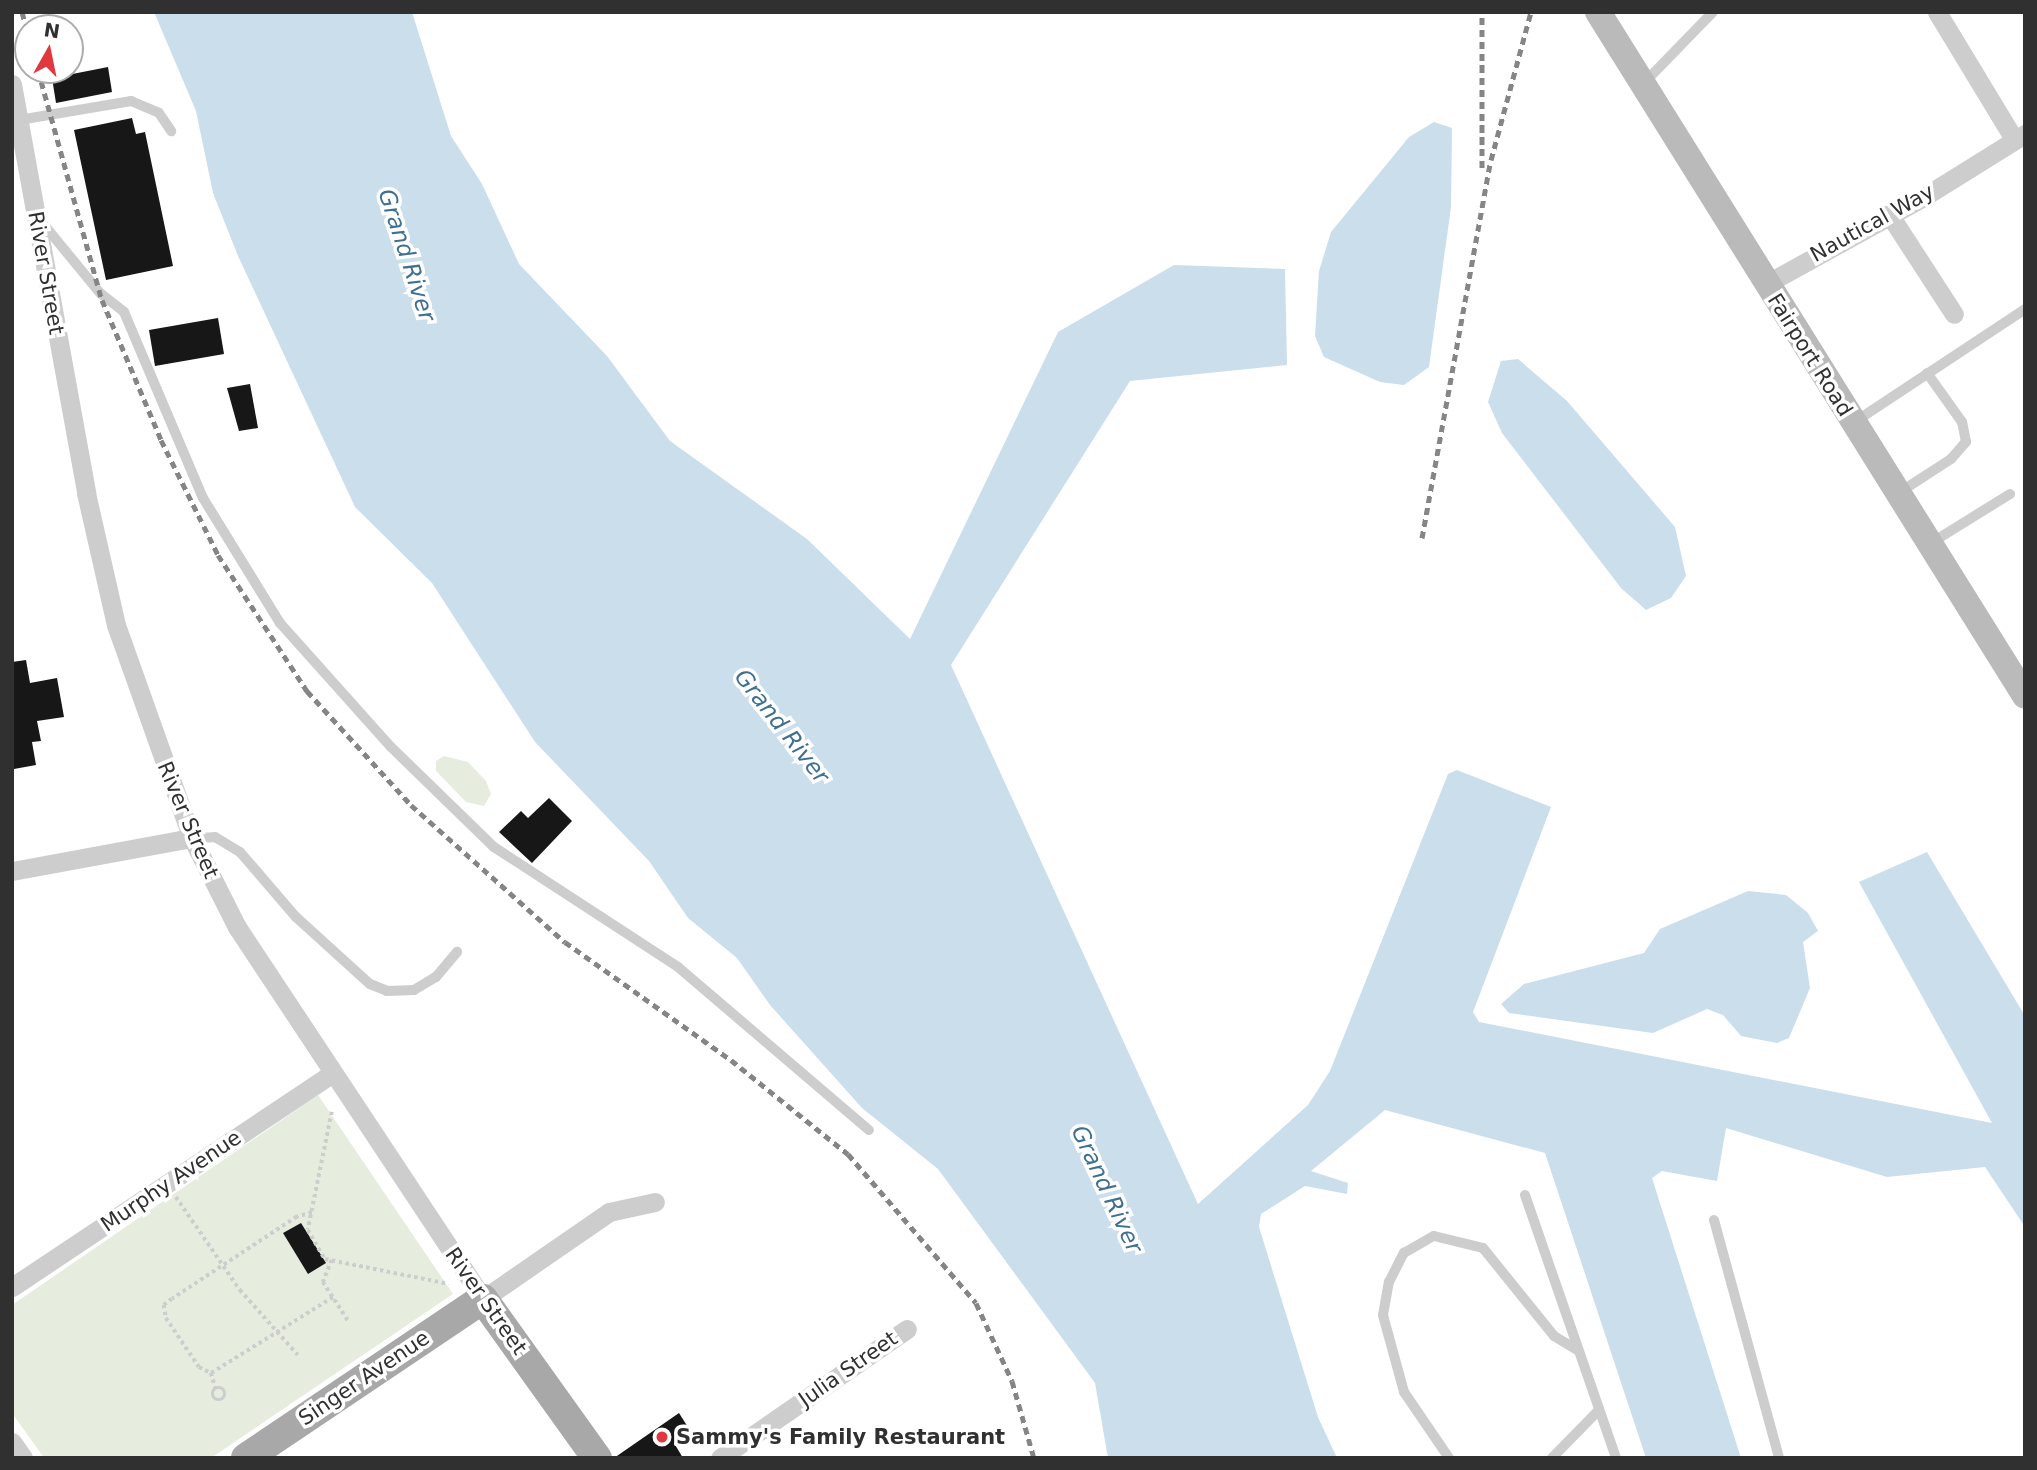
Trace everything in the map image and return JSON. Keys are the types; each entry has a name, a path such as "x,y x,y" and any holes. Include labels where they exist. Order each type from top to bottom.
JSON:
{"main road":[{"name":"Singer Avenue","path":"246,1458 483,1299"},
{"name":"River Street","path":"483,1299 597,1458"}],"street":[{"name":"Fairport Road","path":"1598,12 1896,494 1930,543 2025,696"},
{"name":"Nautical Way","path":"1766,284 2019,136 1937,12"},
{"name":"River Street","path":"12,84 116,625 192,838 237,927 331,1074 483,1299"},
{"path":"1889,214 1954,314"},
{"path":"12,871 192,838"},
{"name":"Murphy Avenue","path":"12,1287 331,1074"},
{"path":"483,1299 609,1212 655,1202"},
{"name":"Julia Street","path":"720,1458 907,1329"},
{"path":"12,1442 23,1458"}],"lane":[{"path":"1643,84 1713,12"},
{"path":"19,120 131,101 159,113 171,131"},
{"path":"36,214 100,293 124,312 203,498 280,622 382,737 494,847 678,967 869,1129"},
{"path":"1852,423 2025,309"},
{"path":"1896,494 1951,459 1966,442 1962,422 1927,373"},
{"path":"1930,543 2010,494"},
{"path":"192,838 215,837 240,852 296,917 370,984 387,991 414,990 436,977 457,952"},
{"path":"1525,1195 1616,1458"},
{"path":"1714,1220 1779,1458"},
{"path":"1449,1458 1404,1392 1383,1315 1389,1282 1404,1253 1434,1236 1483,1248 1554,1336 1577,1350"},
{"path":"1552,1458 1598,1411"}],"path":[{"path":"332,1112 308,1230 332,1260 449,1284"},
{"path":"167,1184 223,1265 281,1330 298,1355"},
{"path":"216,1389 211,1373 199,1367 176,1338 164,1305 297,1217 312,1213"},
{"path":"332,1260 323,1282 349,1322"},
{"path":"211,1373 333,1297"}],"shaded area":[{"path":"444,756 468,762 486,781 491,794 484,806 466,802 436,771 436,761"},
{"path":"318,1095 453,1294 211,1458 44,1458 12,1413 12,1305"}],"water":[{"name":"Grand River","path":"154,12 412,12 451,136 482,184 519,264 607,356 670,441 807,539 910,639 1058,332 1174,265 1285,269 1287,365 1130,381 951,665 1198,1204 1308,1105 1330,1071 1448,774 1457,770 1551,807 1473,1012 1479,1022 1992,1123 1859,882 1927,852 2025,1016 2025,1227 1985,1167 1887,1177 1726,1128 1717,1181 1662,1171 1652,1178 1741,1458 1646,1458 1545,1153 1385,1110 1311,1171 1348,1183 1347,1194 1305,1186 1261,1214 1259,1227 1318,1417 1337,1458 1108,1458 1095,1383 938,1169 862,1108 770,1005 737,958 688,918 649,861 535,742 432,583 355,507 238,256 213,193 196,111"},
{"path":"1434,122 1452,128 1451,207 1429,367 1404,385 1380,382 1324,357 1315,336 1319,271 1331,232 1409,137"},
{"path":"1518,359 1567,401 1675,527 1686,576 1671,598 1646,610 1621,588 1502,433 1488,402 1501,361"},
{"path":"1748,891 1786,895 1808,913 1818,931 1803,942 1810,988 1789,1038 1777,1043 1741,1036 1723,1015 1707,1009 1653,1033 1509,1013 1501,1004 1524,984 1644,953 1660,929"}],"building":[{"path":"108,67 112,92 56,103 53,84 84,84 84,72"},
{"path":"132,118 136,134 145,132 173,266 106,280 74,130"},
{"path":"218,318 224,354 155,366 149,330"},
{"path":"250,384 258,428 239,431 227,388"},
{"path":"26,660 30,683 57,678 64,717 37,721 41,741 32,742 36,765 14,769 12,662"},
{"path":"549,798 572,821 532,863 499,832 521,811 528,818"},
{"path":"301,1223 326,1263 308,1274 283,1233"},
{"name":"Sammy's Family Restaurant","path":"679,1413 691,1432 674,1443 683,1458 614,1458"}],"railway":[{"path":"1482,12 1482,168"},
{"path":"1422,538 1491,160 1531,12"},
{"path":"42,84 102,300 161,440 218,555 307,691 411,805 565,942 731,1060 848,1154 976,1303 1012,1381 1034,1458"}],"place":[{"name":"Sammy's Family Restaurant","path":"662,1437"}]}
